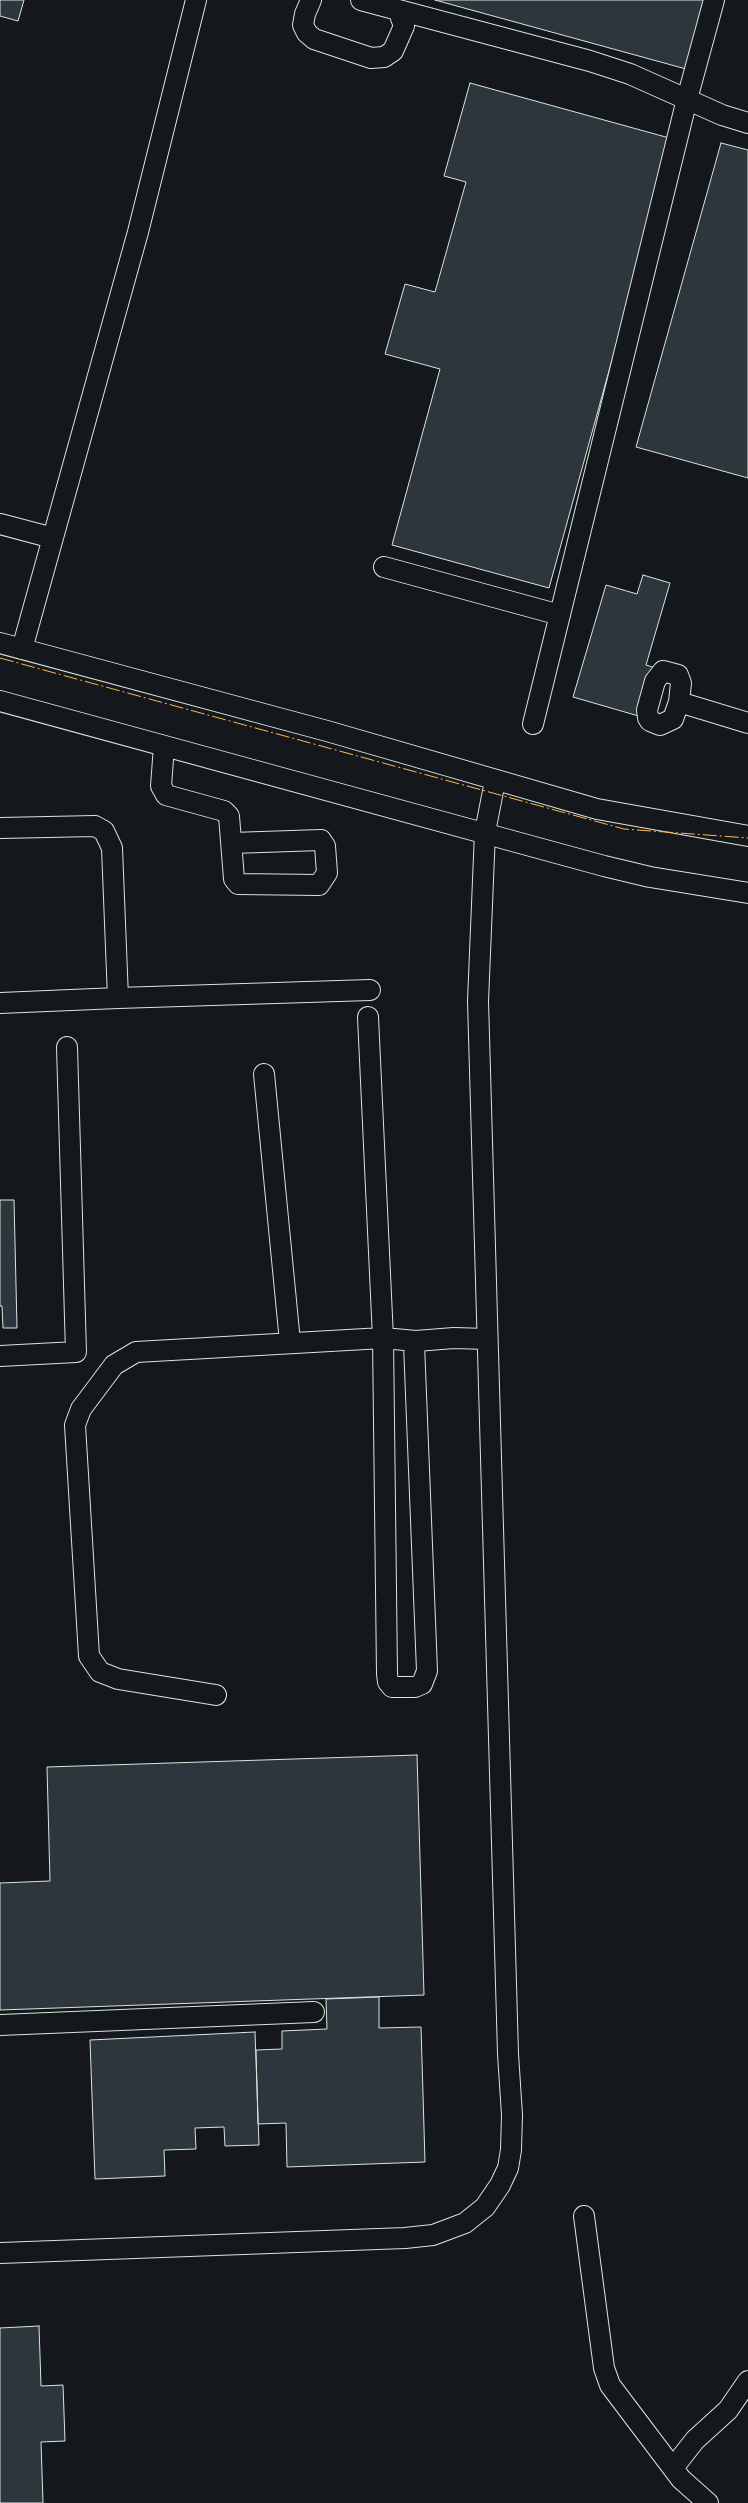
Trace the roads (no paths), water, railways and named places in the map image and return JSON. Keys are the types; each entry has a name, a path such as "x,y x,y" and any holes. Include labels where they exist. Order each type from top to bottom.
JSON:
{"street":[{"path":"22,649 138,232 196,0"},
{"path":"311,0 305,14 304,25 307,33 314,40 371,58 384,57 393,51 404,26 398,10"},
{"path":"361,0 469,27 590,61 630,74 666,92 687,99 722,115 748,123"},
{"path":"533,724 687,99 714,0"},
{"path":"0,524 53,538"},
{"path":"384,567 560,615"},
{"path":"0,643 327,731 495,781 597,809 748,836"},
{"path":"0,701 650,877 748,892"},
{"path":"679,702 748,723"},
{"path":"164,746 161,786 166,795 224,811 231,823 232,843 234,879 238,884 319,885 327,873 325,846 321,840 232,843"},
{"path":"0,2253 405,2238 433,2235 465,2223 485,2208 500,2185 508,2168 511,2150 512,2116 508,2054 478,1001 485,832 495,781"},
{"path":"0,828 95,826 104,831 112,848 118,998"},
{"path":"0,1003 370,990"},
{"path":"368,1016 383,1338 387,1674 388,1682 392,1687 415,1687 422,1684 427,1671 414,1347 416,1341"},
{"path":"0,1356 76,1352 67,1047"},
{"path":"264,1074 290,1342"},
{"path":"216,1695 118,1678 100,1672 89,1656 76,1425 81,1409 91,1392 114,1365 136,1352 290,1342 383,1338 416,1341 454,1338 487,1339"},
{"path":"0,2025 314,2012"},
{"path":"584,2216 604,2368 610,2385 686,2485 708,2503"},
{"path":"673,2468 695,2440 728,2410 748,2381"}]}
